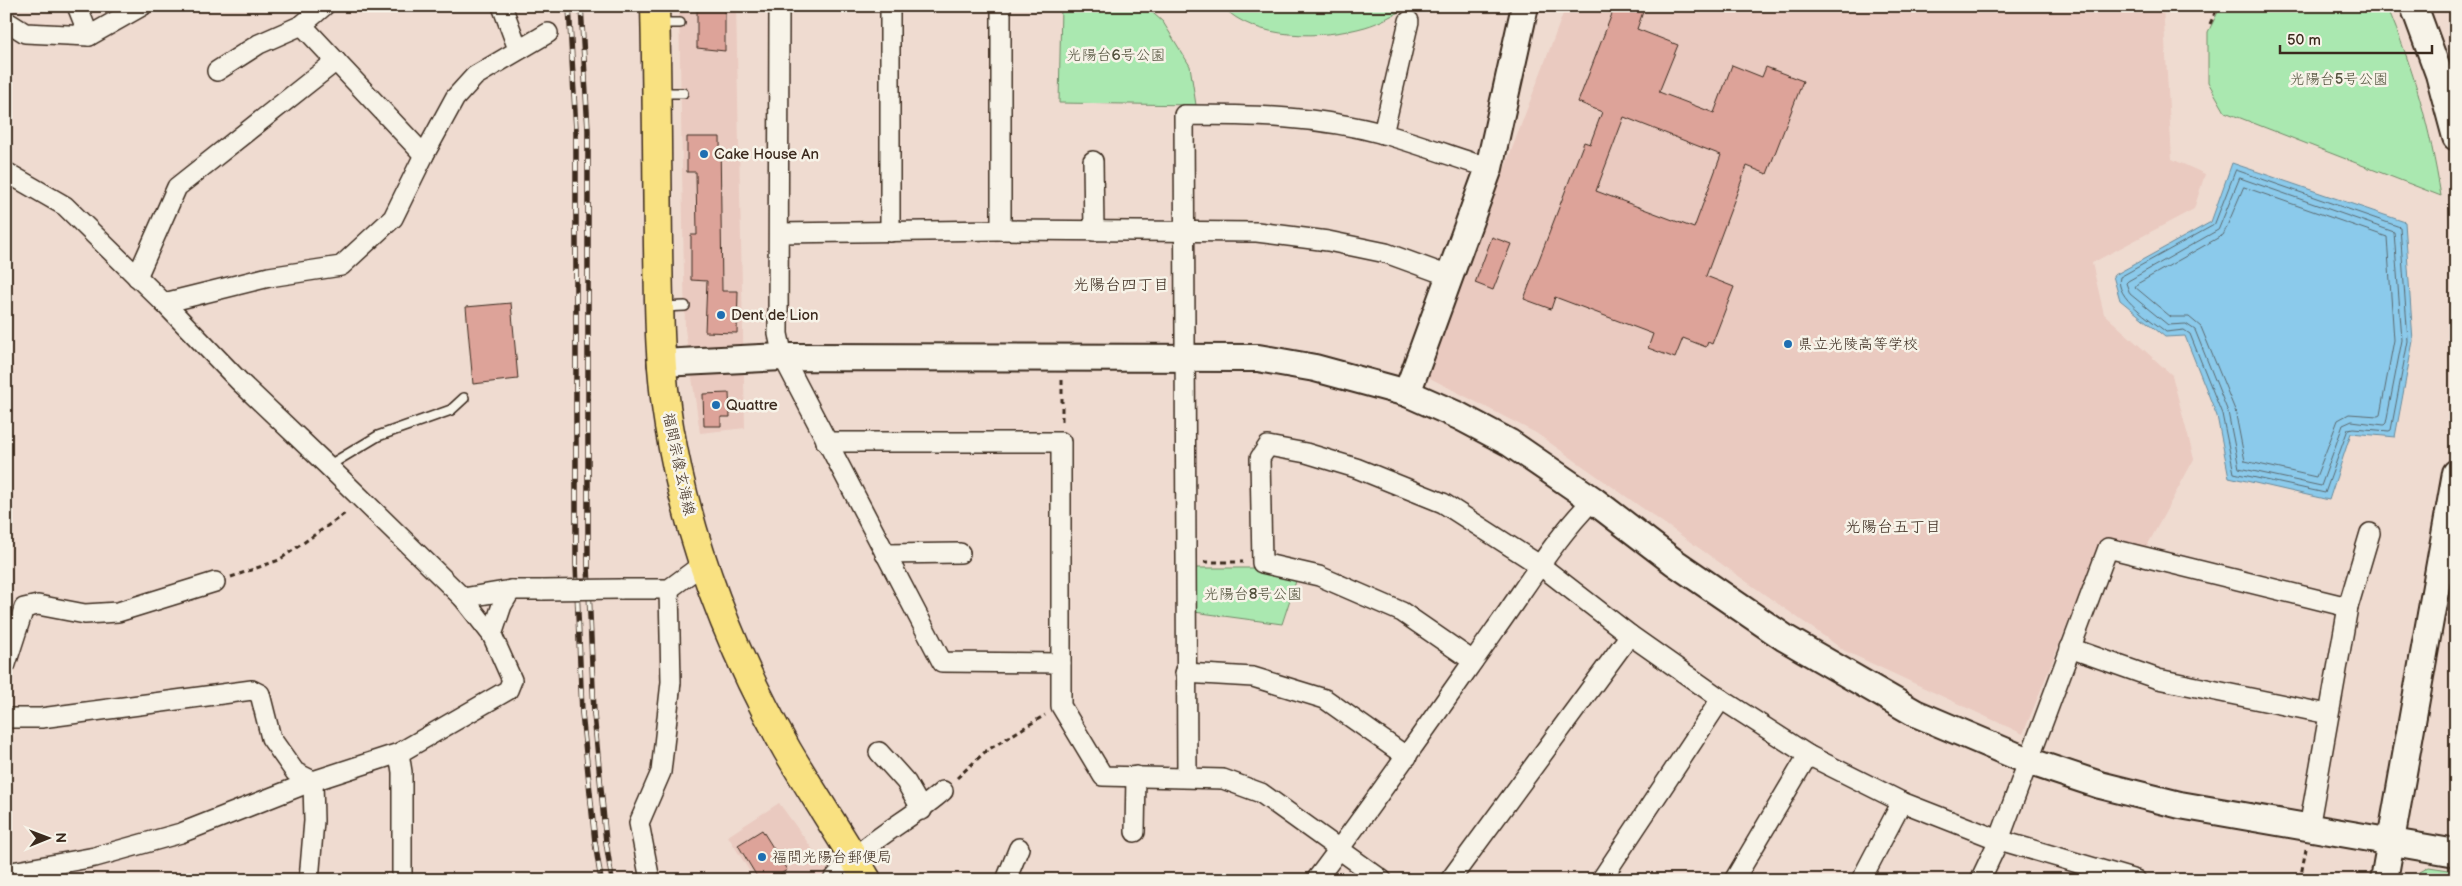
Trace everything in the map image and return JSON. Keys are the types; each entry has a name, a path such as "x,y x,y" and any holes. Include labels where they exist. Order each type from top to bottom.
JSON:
{"main road":[{"name":"福間宗像玄海線","path":"664,17 670,93 672,307 661,363 669,425 684,501 703,564 728,631 753,686 787,750 860,869"}],"street":[{"path":"77,6 89,36"},
{"path":"6,21 25,33 89,36 142,6"},
{"path":"217,71 259,44 302,25 324,6"},
{"path":"502,6 518,49"},
{"path":"779,6 778,334 783,357 942,662 1061,662"},
{"path":"890,6 890,232"},
{"path":"1001,6 1001,230"},
{"path":"1407,393 1489,168 1525,6"},
{"path":"2414,6 2439,74 2456,137"},
{"path":"1383,134 1409,21"},
{"path":"302,25 424,155"},
{"path":"164,303 269,277 341,266 393,218 455,98 475,76 548,32"},
{"path":"137,277 177,187 336,61"},
{"path":"1187,777 1184,115 1260,115 1383,134 1489,168"},
{"path":"1093,161 1094,231"},
{"path":"6,172 65,206 164,303 240,382 364,500 463,598 492,635 512,680 508,690 399,753 313,781 182,833 95,857 6,873"},
{"path":"779,233 1001,230 1256,232 1328,241 1386,254 1449,276"},
{"path":"661,363 783,357 1258,358 1315,368 1407,393 1459,416 1510,443 1593,500 1674,562 1785,638 1915,713 2028,761 2100,785 2180,805 2456,852"},
{"path":"826,442 1061,442 1061,706 1103,776 1223,779 1260,793 1382,880"},
{"path":"1474,661 1402,612 1318,576 1262,563 1260,458 1268,446 1306,453 1356,468 1443,503 1541,566 1630,635 1721,699 1808,755 1902,802 1999,840 2091,874 2136,880"},
{"path":"2384,880 2456,473"},
{"path":"1316,880 1407,757 1541,566 1580,514 1593,500"},
{"path":"2309,828 2348,607 2370,532"},
{"path":"1980,880 1999,840 2108,548 2348,607"},
{"path":"885,554 960,553"},
{"path":"463,598 511,590 669,589 703,564"},
{"path":"6,664 24,608 38,605 85,614 118,612 215,582"},
{"path":"650,880 639,823 661,772 671,682 669,589"},
{"path":"492,635 502,605 511,590"},
{"path":"1450,880 1630,635"},
{"path":"2070,648 2158,679 2328,714"},
{"path":"1186,673 1253,677 1325,699 1407,757"},
{"path":"6,718 41,718 252,690 260,694 264,702 267,726 272,738 296,772 313,781"},
{"path":"1600,880 1721,699"},
{"path":"879,752 906,782 922,810"},
{"path":"399,753 402,772 402,880"},
{"path":"1734,880 1808,755"},
{"path":"1135,832 1136,776"},
{"path":"309,880 314,821 313,781"},
{"path":"834,880 860,869 944,791"},
{"path":"1861,880 1902,802"},
{"path":"1006,880 1020,848"}],"lane":[{"path":"328,466 378,436 451,410 464,398"}],"path":[{"path":"2210,24 2218,6"},
{"path":"2451,32 2456,35"},
{"path":"1061,442 1062,376"},
{"path":"215,582 278,560 364,500"},
{"path":"1199,562 1262,563"},
{"path":"944,791 986,751 1061,706"},
{"path":"2300,880 2309,828"}],"shaded area":[{"path":"679,6 736,6 745,428 700,433 685,329"},
{"name":"県立光陵高等学校","path":"1566,6 2163,6 2172,159 2205,174 2194,209 2092,263 2104,314 2172,375 2194,459 2146,548 2102,539 2023,734 1845,651 1536,433 1426,376"},
{"path":"779,803 835,880 755,880 728,836"}],"green space":[{"name":"光陽台6号公園","path":"1061,6 1145,6 1163,22 1190,66 1196,105 1059,103"},
{"path":"1222,6 1410,6 1365,27 1330,34 1310,35 1290,34 1252,26"},
{"name":"光陽台5号公園","path":"2221,6 2387,6 2420,100 2432,147 2441,196 2225,112 2208,82 2208,32"},
{"name":"光陽台8号公園","path":"1193,568 1254,568 1297,578 1282,624 1194,612"},
{"path":"2429,867 2456,871 2456,880 2411,880 2411,877"}],"water":[{"path":"2232,163 2405,222 2413,341 2395,437 2351,433 2329,500 2229,477 2217,416 2185,336 2165,337 2120,300 2113,276 2211,222"}],"building":[{"path":"697,6 725,6 725,51 697,48"},
{"path":"1615,6 1645,6 1637,29 1678,45 1659,92 1714,113 1732,65 1762,77 1766,67 1803,81 1767,174 1747,166 1706,276 1734,287 1712,344 1708,342 1706,347 1683,338 1675,358 1648,348 1653,334 1555,297 1551,309 1524,299 1584,142 1590,144 1602,112 1578,102","holes":["1624,117 1721,155 1694,228 1596,191"]},
{"path":"687,137 720,137 722,291 738,291 737,333 705,332 707,281 691,280 691,235 697,235 696,172 687,172"},
{"path":"1492,237 1511,244 1493,290 1475,283"},
{"path":"511,303 518,379 473,384 466,307"},
{"name":"Quattre","path":"729,393 730,417 721,417 721,426 704,426 703,394"},
{"name":"福間光陽台郵便局","path":"762,830 787,870 771,880 759,880 738,845"}],"railway":[{"path":"569,6 576,130 576,564 582,713 595,842 601,880"},
{"path":"581,6 588,130 588,565 594,714 606,842 612,880"}],"place":[{"name":"Cake House An","path":"704,154"},
{"name":"Dent de Lion","path":"721,315"},
{"name":"県立光陵高等学校","path":"1788,344"},
{"name":"Quattre","path":"716,405"},
{"name":"福間光陽台郵便局","path":"762,857"}],"district":[{"name":"光陽台四丁目","path":"1121,284"},
{"name":"光陽台五丁目","path":"1893,526"}]}
